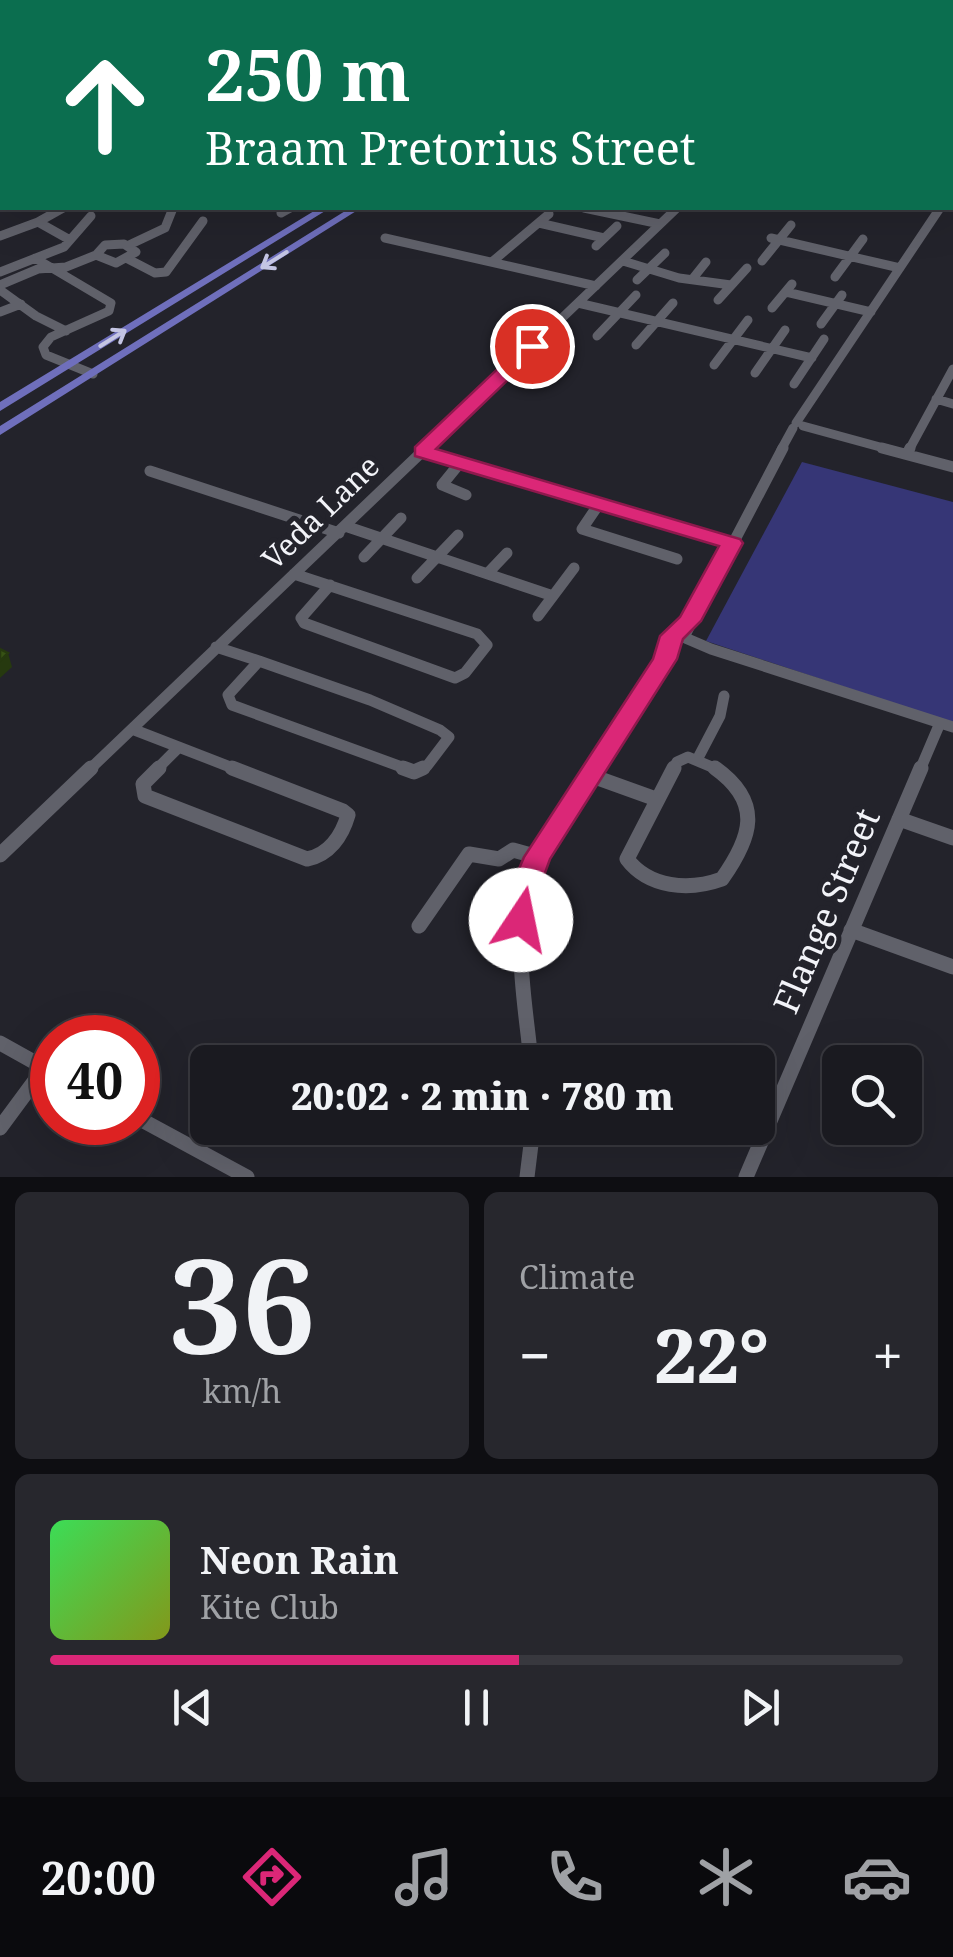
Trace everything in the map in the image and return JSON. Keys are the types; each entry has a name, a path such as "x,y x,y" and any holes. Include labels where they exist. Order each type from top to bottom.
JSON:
{"main road":[{"path":"0,408 322,210"},
{"path":"0,431 353,210"}],"street":[{"path":"0,236 59,210"},
{"path":"66,331 36,316 0,288 38,270 96,255 105,245 129,245 165,228 171,210"},
{"path":"593,210 660,224"},
{"path":"631,218 638,210"},
{"name":"Veda Lane","path":"0,855 674,210"},
{"path":"530,1045 521,910 526,884 538,857 681,640 798,427 939,210"},
{"path":"493,261 549,214"},
{"path":"0,272 64,246 91,216"},
{"path":"128,259 155,273 166,272 202,221"},
{"path":"38,222 70,240"},
{"path":"539,223 600,242 616,226"},
{"path":"762,261 775,239 792,225"},
{"path":"385,238 594,288"},
{"path":"775,239 900,268"},
{"path":"834,277 863,239"},
{"path":"96,255 114,262 128,259 136,252 129,245"},
{"path":"637,280 666,253"},
{"path":"34,258 112,306 106,314 44,343 44,352 93,374"},
{"path":"623,261 679,278 731,285"},
{"path":"694,277 706,262"},
{"path":"718,300 748,268"},
{"path":"772,308 789,288 838,299 850,307 871,312"},
{"path":"597,336 636,295"},
{"path":"821,324 838,299"},
{"path":"636,345 673,302"},
{"path":"578,303 652,324 734,338 812,358"},
{"path":"0,312 21,304"},
{"path":"36,316 36,322 52,337"},
{"path":"714,365 748,320"},
{"path":"755,372 785,330"},
{"path":"794,384 824,339"},
{"path":"907,454 953,368"},
{"path":"936,400 953,404"},
{"path":"798,427 953,467"},
{"path":"422,452 732,543"},
{"path":"459,464 442,485 466,495"},
{"path":"150,471 342,530 382,538 553,596"},
{"path":"599,504 582,530 676,559"},
{"path":"364,557 401,518"},
{"path":"418,578 458,535"},
{"path":"488,573 507,554"},
{"path":"538,616 574,568"},
{"path":"294,574 330,585 478,634 486,645 466,673 455,678 304,623 304,611 330,585"},
{"path":"681,640 947,725"},
{"path":"216,647 259,661 428,722 447,731 449,737 427,766 414,772 232,705 228,695 259,661"},
{"path":"698,758 720,716 724,696"},
{"name":"Flange Street","path":"746,1177 898,819 947,725"},
{"path":"132,730 343,811 348,815 347,824 322,856 307,859 145,796 143,784 178,748"},
{"path":"698,758 716,768 735,788 749,820 747,839 722,879 680,886 630,865 627,856 656,799 677,762 698,758"},
{"path":"592,776 656,799"},
{"path":"898,819 953,838"},
{"path":"419,926 469,854 499,859 513,850 538,857"},
{"path":"850,930 953,967"},
{"path":"0,1043 30,1059"},
{"path":"0,1128 30,1092"},
{"path":"160,1130 247,1177"},
{"path":"527,1177 530,1145"}],"shaded area":[{"path":"802,462 953,502 953,723 706,641"}],"route":[{"path":"521,920 524,892 538,857 665,659 670,638 689,621 732,543 422,452 532,346"}]}
